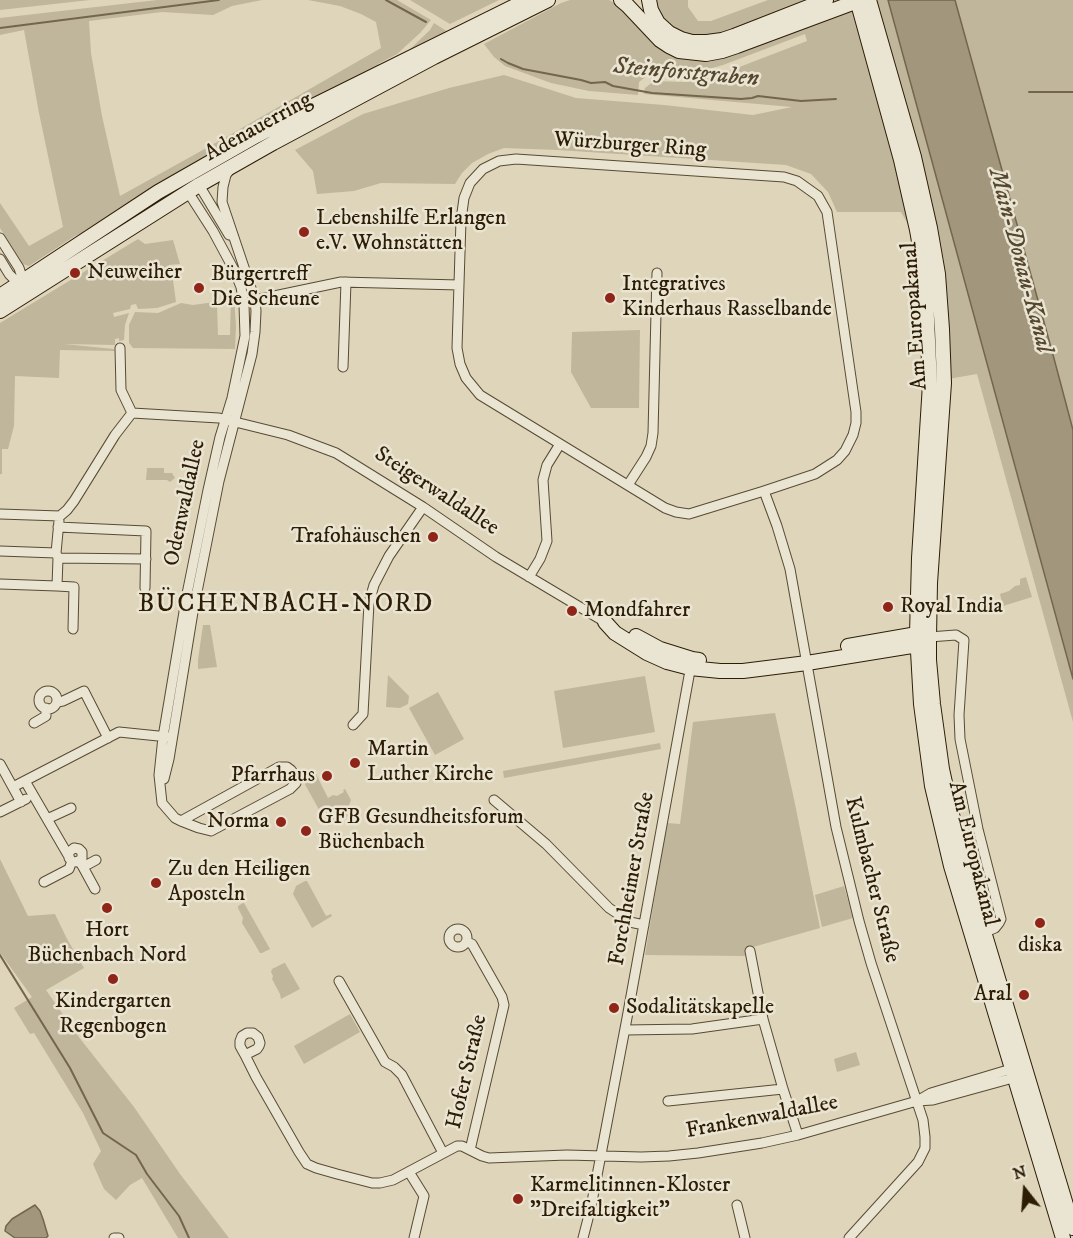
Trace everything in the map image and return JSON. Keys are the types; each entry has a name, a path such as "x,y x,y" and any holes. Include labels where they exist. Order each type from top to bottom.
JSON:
{"main road":[{"name":"Adenauerring","path":"0,296 24,289 273,143 478,30 527,0"},
{"name":"Adenauerring","path":"478,30 548,0"},
{"path":"621,0 660,40 669,46 679,51 706,54 737,46 861,0"},
{"path":"649,0 658,23 669,33 692,42 707,42 734,36 824,0"},
{"name":"Am Europakanal","path":"861,0 901,160 925,275 930,384 919,558 924,729 937,810 953,876 1016,1072 1063,1238"},
{"name":"Adenauerring","path":"0,311 24,289 137,206 186,176 315,105 453,43"},
{"path":"186,176 194,189"},
{"name":"Steigerwaldallee","path":"605,622 615,633 647,653 667,662 691,664 720,671 743,671 921,639"},
{"name":"Am Europakanal","path":"921,639 929,660 946,789 1016,1072 1073,1227"}],"street":[{"name":"Würzburger Ring","path":"549,160 777,176 797,181 808,188 818,196 827,212 856,412 853,435 845,451 837,460 815,474 689,514 665,508 628,485 480,394 466,378 460,364 457,348 461,220 464,198 470,183 476,176 483,169 499,161 549,160"},
{"name":"Odenwaldallee","path":"181,821 279,767 287,767 291,770 296,783 290,789 212,831 181,821 170,814 162,803 160,792 159,776 167,737 187,594 208,489 254,343 255,300 222,202 226,175 233,166"},
{"name":"Odenwaldallee","path":"194,189 239,253"},
{"name":"Odenwaldallee","path":"194,189 234,270 244,304 243,351 229,421"},
{"path":"0,238 19,268 24,289"},
{"path":"0,259 9,274 24,289"},
{"path":"628,485 646,457 652,440 657,273"},
{"path":"255,300 345,282 459,285"},
{"path":"343,367 345,282"},
{"path":"57,586 60,516 74,501 115,435 132,413 121,390 120,348"},
{"name":"Steigerwaldallee","path":"132,413 229,421 288,435 336,453 423,507 496,557 605,622"},
{"path":"529,577 547,541 543,480 547,465 560,444"},
{"name":"Kulmbacher Straße","path":"764,491 790,569 836,827 859,921 923,1120 925,1137 925,1148 918,1162 850,1238"},
{"path":"353,725 363,714 369,603 374,585 389,556 423,507"},
{"path":"0,514 60,516"},
{"path":"58,527 146,531 146,588"},
{"path":"0,551 57,556 146,559"},
{"path":"0,584 74,587 73,629"},
{"name":"Am Europakanal","path":"921,639 956,634 964,640 959,715 960,739 978,830 1001,919 995,928 983,933"},
{"name":"Forchheimer Straße","path":"583,1238 625,1030 691,664"},
{"path":"34,723 46,716 46,708 40,702 40,697 44,692 50,691 55,694 57,702"},
{"path":"46,708 84,691 108,738"},
{"path":"13,787 119,732 167,737"},
{"path":"0,764 21,802"},
{"path":"25,780 47,819 94,889"},
{"path":"0,812 34,795"},
{"path":"494,800 546,844 609,908 630,922 644,925"},
{"path":"47,819 71,808"},
{"path":"44,882 69,869 76,861 96,860"},
{"name":"Hofer Straße","path":"467,942 472,944 502,997 504,1005 470,1150"},
{"path":"750,951 763,1019 798,1135"},
{"path":"339,981 385,1062 402,1075 443,1153"},
{"path":"625,1030 692,1029 763,1019"},
{"path":"245,1055 299,1152 307,1164 316,1168 372,1183 387,1183 457,1146 470,1150"},
{"name":"Frankenwaldallee","path":"470,1150 489,1158 567,1155 641,1157 698,1153 798,1135 917,1101 933,1100 1016,1072"},
{"path":"668,1101 783,1089"},
{"path":"409,1172 424,1196 414,1238"},
{"path":"737,1204 745,1238"},
{"path":"114,1238 119,1238"}],"shaded area":[{"path":"0,0 90,0 0,10"},
{"path":"157,0 262,0 232,6 213,15 162,12 89,21 91,53 102,116 120,196 381,48 376,22 340,6 308,0 397,0 431,20 397,54 378,64 379,68 94,228 75,236 29,266 23,264 0,228 0,203 29,246 63,227 24,30 0,35 0,18"},
{"path":"410,0 499,0 450,24"},
{"path":"570,0 609,0 621,6 655,40 717,36 692,37 672,28 659,16 653,0 688,0 688,7 698,21 711,21 768,0 888,0 1073,679 1073,722 977,374 948,379 943,285 901,212 837,212 828,192 811,174 786,165 504,148 472,163 455,184 381,183 354,191 317,194 313,171 295,150 363,114 449,88 504,75 576,98 753,115 792,107 644,94 645,88 654,81 683,82 716,76 807,41 805,34 705,70 648,75 639,82 638,95 589,91 551,83 505,66 484,44"},
{"path":"955,0 1073,0 1073,430 1052,351"},
{"path":"434,23 448,32 404,55 430,30"},
{"path":"138,239 145,244 173,240 180,264 169,265 170,280 173,280 176,302 157,308 138,309 136,304 131,305 130,309 113,313 114,317 129,313 124,340 115,339 115,345 64,344 114,349 115,351 60,350 59,378 15,376 14,426 8,449 2,449 2,474 0,474 0,323"},
{"path":"231,298 234,298 235,349 133,348 129,343 129,325 135,312 158,313 181,303 193,305 222,301 223,305 217,305 218,335 230,335"},
{"path":"640,330 639,408 591,408 571,372 572,332"},
{"path":"147,468 164,468 164,473 172,473 175,478 170,482 146,480"},
{"path":"1026,577 1032,597 1003,606 1000,594 1020,585 1020,579"},
{"path":"203,625 210,625 217,667 198,669 198,660"},
{"path":"388,675 409,696 408,704 400,708 386,707"},
{"path":"645,676 655,732 563,748 554,691"},
{"path":"438,692 464,739 435,755 409,708"},
{"path":"775,713 820,928 746,949 745,956 645,955 667,823 680,824 693,722"},
{"path":"660,743 661,749 504,778 503,771"},
{"path":"314,770 328,798 333,795 337,796 345,789 351,800 347,811 348,816 328,826 302,779"},
{"path":"0,859 28,916 55,914 84,968 46,990 229,1238 178,1238 142,1178 130,1185 116,1200 104,1189 93,1164 101,1151 83,1113 34,1033 30,1034 14,1008 32,997 0,955"},
{"path":"305,881 326,916 331,914 332,916 312,928 293,894 296,886"},
{"path":"844,886 853,918 822,927 815,895"},
{"path":"244,903 270,949 262,953 242,923 243,918 238,906"},
{"path":"285,963 300,989 281,999 271,972 272,969"},
{"path":"350,1014 360,1032 304,1064 294,1046"},
{"path":"856,1052 860,1065 837,1072 834,1059"}],"water":[{"name":"Main-Donau-Kanal","path":"888,0 955,0 1052,351 1073,430 1073,679"},
{"path":"35,1205 43,1219 48,1236 46,1238 15,1238 5,1231 12,1219"}],"waterway":[{"name":"Steinforstgraben","path":"0,28 219,0"},
{"name":"Steinforstgraben","path":"386,0 426,22"},
{"name":"Steinforstgraben","path":"501,59 523,69 591,83 605,82 613,86 652,93 741,99 758,96 801,101 836,99"},
{"name":"Steinforstgraben","path":"1029,92 1073,92"},
{"path":"0,955 70,1068 103,1133 136,1155 147,1174 179,1216 189,1238"}],"place":[{"name":"Lebenshilfe Erlangen e.V. Wohnstätten","path":"304,232"},
{"name":"Neuweiher","path":"75,273"},
{"name":"Bürgertreff Die Scheune","path":"199,288"},
{"name":"Integratives Kinderhaus Rasselbande","path":"610,298"},
{"name":"Trafohäuschen","path":"433,537"},
{"name":"Royal India","path":"888,607"},
{"name":"Mondfahrer","path":"572,611"},
{"name":"Martin Luther Kirche","path":"355,763"},
{"name":"Pfarrhaus","path":"327,776"},
{"name":"Norma","path":"281,822"},
{"name":"GFB Gesundheitsforum Büchenbach","path":"306,831"},
{"name":"Zu den Heiligen Aposteln","path":"156,883"},
{"name":"Hort Büchenbach Nord","path":"107,908"},
{"name":"diska","path":"1040,923"},
{"name":"Kindergarten Regenbogen","path":"113,979"},
{"name":"Aral","path":"1024,995"},
{"name":"Sodalitätskapelle","path":"614,1008"},
{"name":"Karmelitinnen-Kloster \"Dreifaltigkeit\"","path":"518,1199"}],"district":[{"name":"BÜCHENBACH-NORD","path":"286,606"}]}
